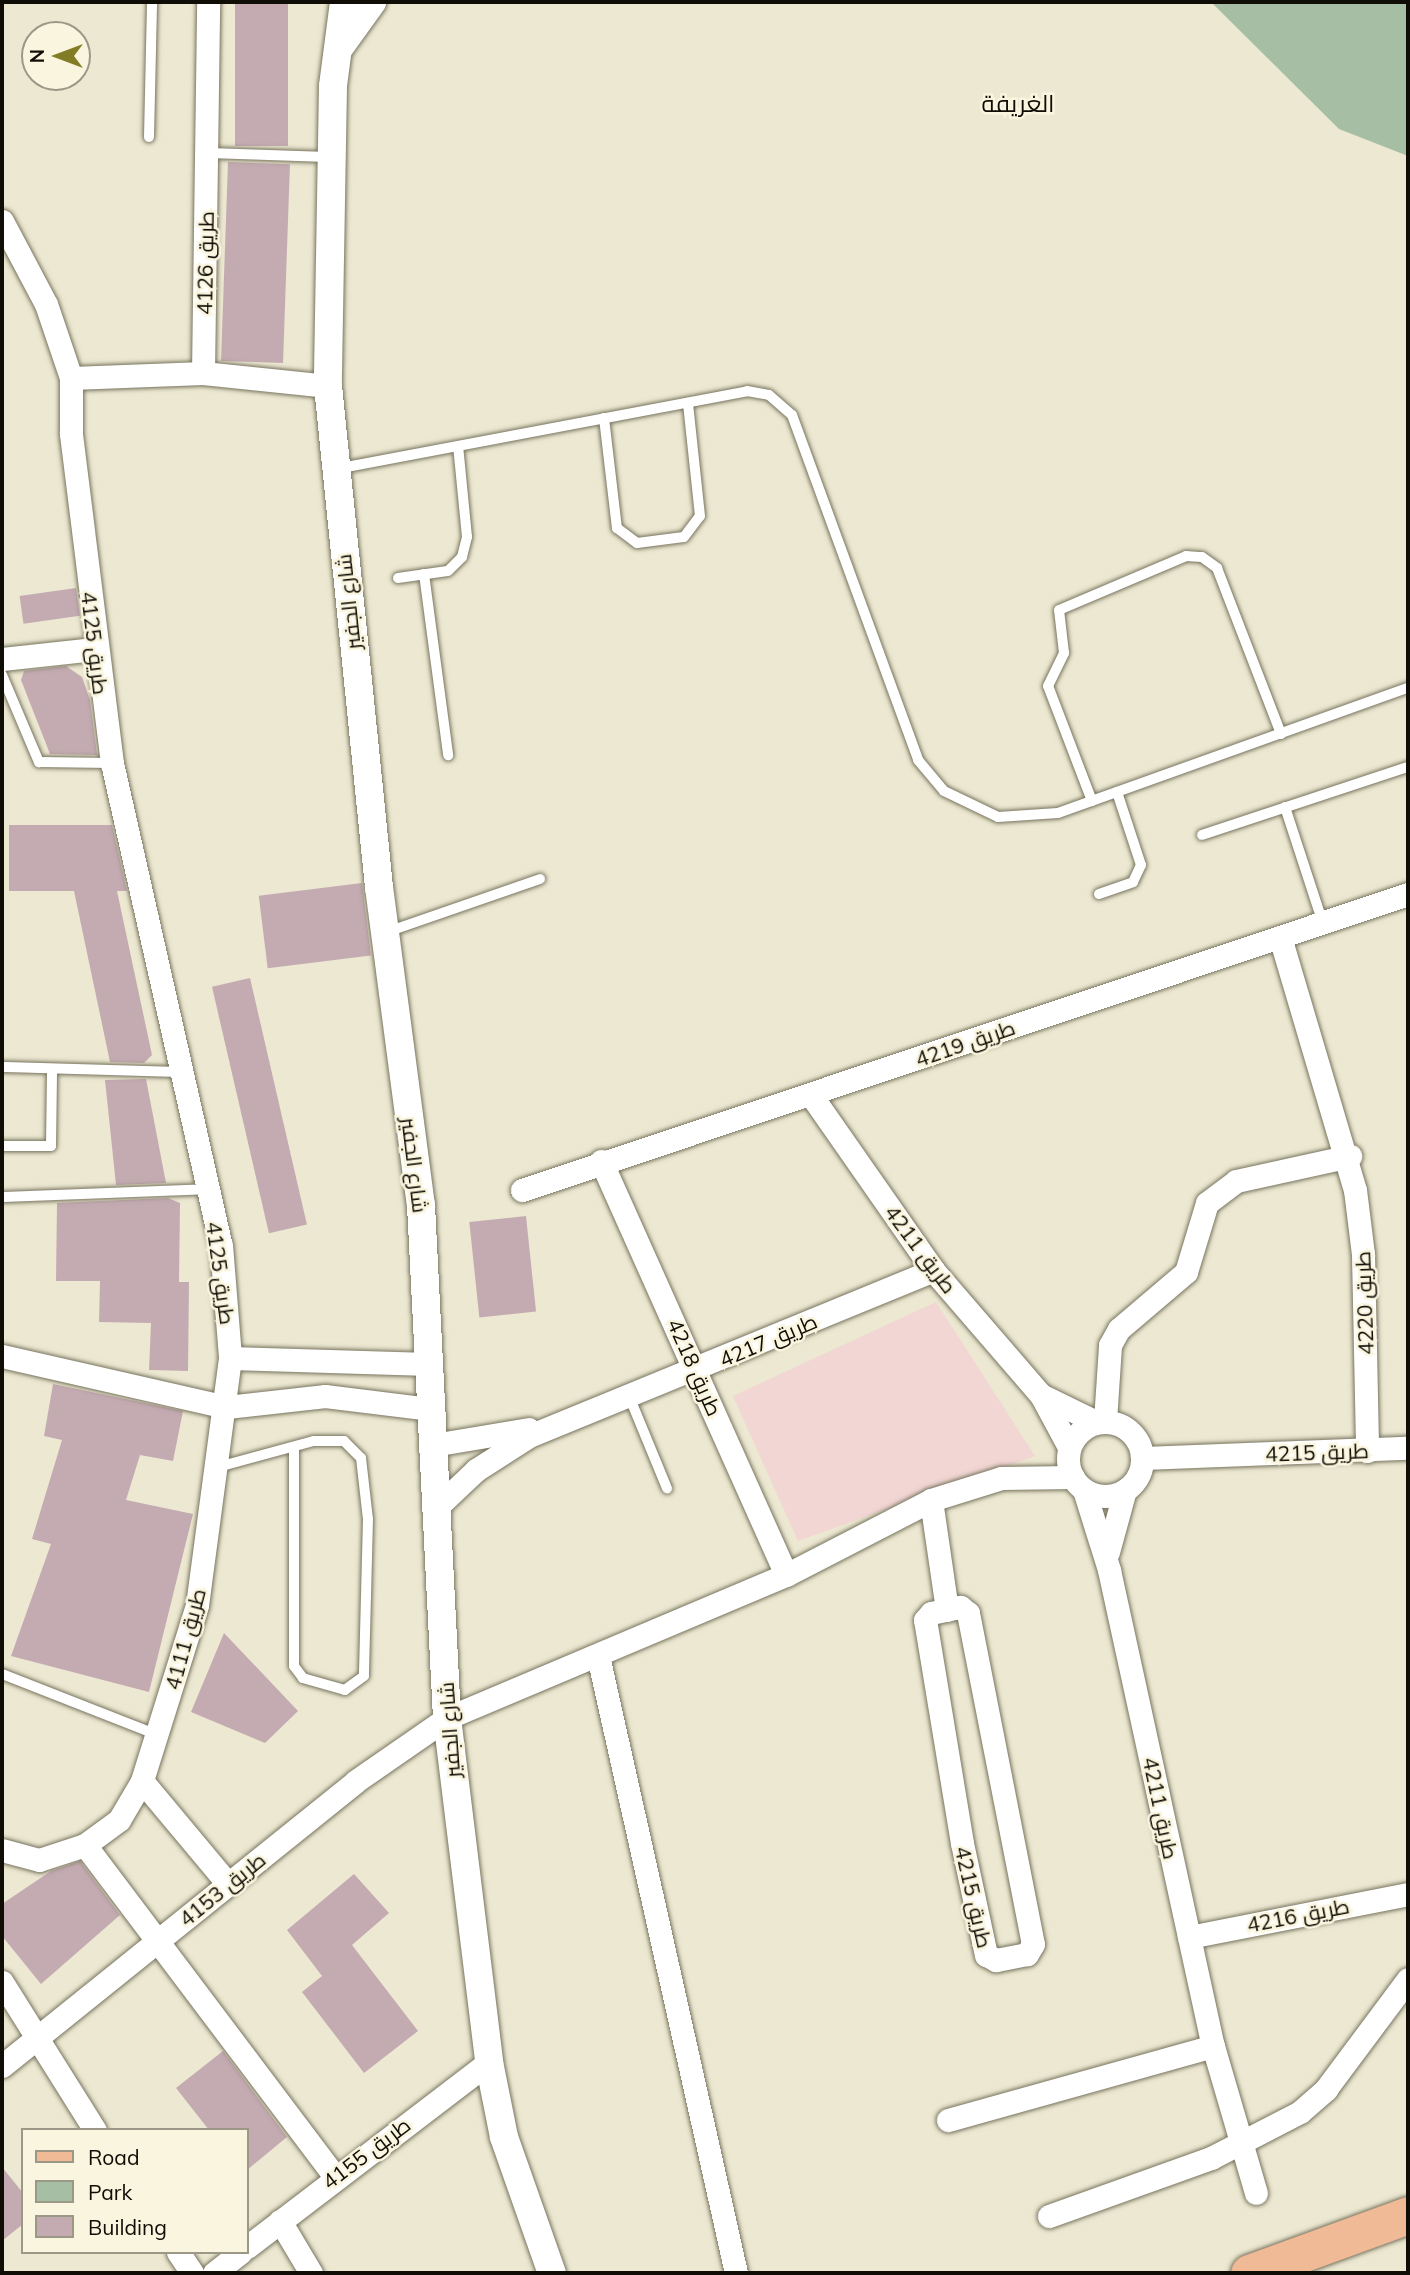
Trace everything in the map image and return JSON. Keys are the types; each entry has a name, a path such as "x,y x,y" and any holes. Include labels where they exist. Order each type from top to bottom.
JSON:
{"main road":[{"path":"1249,2273 1408,2215"}],"street":[{"name":"طريق 4126","path":"203,373 208,2"},
{"name":"شارع الجفير","path":"344,2 331,157 328,386 385,932 421,1205 446,1718 489,2062 504,2137 552,2273"},
{"path":"339,48 372,2"},
{"name":"طريق 4125","path":"2,221 46,304 71,377 94,649 112,763 222,1256 230,1358"},
{"path":"71,377 203,373 328,386"},
{"path":"2,659 94,649"},
{"name":"طريق 4219","path":"522,1190 601,1161 811,1095 1408,894"},
{"name":"طريق 4220","path":"1280,937 1350,1156 1363,1254 1367,1451"},
{"name":"طريق 4211","path":"811,1095 933,1270 1041,1395 1069,1447"},
{"path":"1078,1483 1069,1447 1100,1422 1110,1345 1119,1329 1186,1272 1207,1203 1236,1181 1350,1156"},
{"name":"طريق 4218","path":"601,1161 698,1370 786,1575"},
{"name":"طريق 4217","path":"437,1507 498,1454 562,1420 698,1370 933,1270"},
{"path":"2,1356 227,1407 326,1396 431,1409"},
{"path":"230,1358 329,1365 429,1364"},
{"name":"طريق 4111","path":"2,1850 39,1860 85,1845 119,1820 142,1781 197,1605 227,1407 230,1358"},
{"path":"326,1396 329,1365"},
{"name":"طريق 4211","path":"1041,1395 1100,1422"},
{"name":"طريق 4217","path":"433,1445 562,1420"},
{"path":"446,1718 786,1575 932,1500 1001,1478 1078,1483 1105,1496 1125,1490 1142,1458 1127,1428 1100,1422"},
{"name":"طريق 4215","path":"1142,1458 1408,1448"},
{"name":"طريق 4211","path":"1078,1483 1109,1570 1213,2046 1256,2193"},
{"name":"طريق 4211","path":"1109,1570 1110,1536 1125,1490"},
{"path":"932,1500 947,1610"},
{"name":"طريق 4215","path":"947,1610 968,1613 1032,1940 1027,1954 996,1960 986,1955 967,1870 925,1620 947,1610"},
{"path":"598,1656 736,2273"},
{"name":"طريق 4153","path":"2,2066 228,1884 446,1718"},
{"path":"142,1781 228,1884"},
{"path":"85,1845 161,1939 334,2176"},
{"name":"طريق 4216","path":"1189,1937 1408,1894"},
{"path":"1049,2216 1242,2144 1314,2101 1408,1979"},
{"path":"2,1982 34,2039 94,2128"},
{"path":"948,2120 1213,2046"},
{"name":"طريق 4155","path":"248,2247 334,2176 489,2062"},
{"path":"280,2221 311,2273"},
{"path":"179,2254 192,2273"},
{"path":"214,2273 238,2254"}],"lane":[{"path":"149,137 152,2"},
{"path":"207,153 331,157"},
{"path":"335,469 604,418 759,392 792,415 918,760 944,791 979,811 1018,819 1092,801 1408,688"},
{"path":"604,418 617,528 637,542 684,537 699,516 688,403"},
{"path":"398,578 448,571 465,547 458,446"},
{"path":"1092,801 1048,686 1064,653 1059,610 1186,556 1202,557 1217,568 1281,734"},
{"path":"424,574 448,755"},
{"path":"2,674 39,762 112,763"},
{"path":"1202,835 1408,766"},
{"path":"1099,894 1133,882 1140,872 1117,792"},
{"path":"1285,807 1323,923"},
{"path":"385,932 540,879"},
{"path":"2,1067 183,1072"},
{"path":"2,1146 51,1146 52,1070"},
{"path":"2,1197 207,1189"},
{"path":"629,1396 667,1488"},
{"path":"218,1467 294,1448 344,1441 361,1458 368,1519 364,1676 345,1690 303,1678 294,1666 294,1448"},
{"path":"2,1674 158,1735"}],"shaded area":[{"path":"936,1302 1035,1456 798,1541 733,1396"}],"green space":[{"path":"1211,2 1408,2 1408,156 1339,129"}],"building":[{"path":"235,2 288,2 288,146 235,146"},
{"path":"228,162 290,164 283,363 221,361"},
{"path":"76,588 80,616 23,624 20,596"},
{"path":"66,666 82,677 90,700 97,755 50,754 21,680 24,671"},
{"path":"9,825 112,825 127,891 117,891 152,1055 144,1063 110,1062 74,891 9,891"},
{"path":"362,883 371,955 268,968 259,896"},
{"path":"250,978 307,1225 269,1233 212,987"},
{"path":"146,1079 166,1183 116,1185 105,1080"},
{"path":"168,1198 180,1203 179,1282 189,1282 188,1371 149,1370 151,1323 99,1322 100,1281 56,1281 57,1203"},
{"path":"526,1216 536,1311 479,1317 469,1222"},
{"path":"53,1384 183,1411 173,1461 140,1455 126,1500 193,1514 149,1692 11,1656 51,1544 32,1539 62,1440 44,1436"},
{"path":"224,1633 298,1711 265,1743 191,1712"},
{"path":"80,1861 120,1915 41,1984 2,1936 2,1904 51,1871"},
{"path":"354,1874 389,1913 352,1945 418,2031 364,2073 302,1992 322,1976 287,1930"},
{"path":"223,2051 287,2137 248,2169 248,2128 207,2128 176,2088"},
{"path":"2,2167 21,2191 21,2226 2,2241"}],"district":[{"name":"الغريفة","path":"1018,104"}]}
